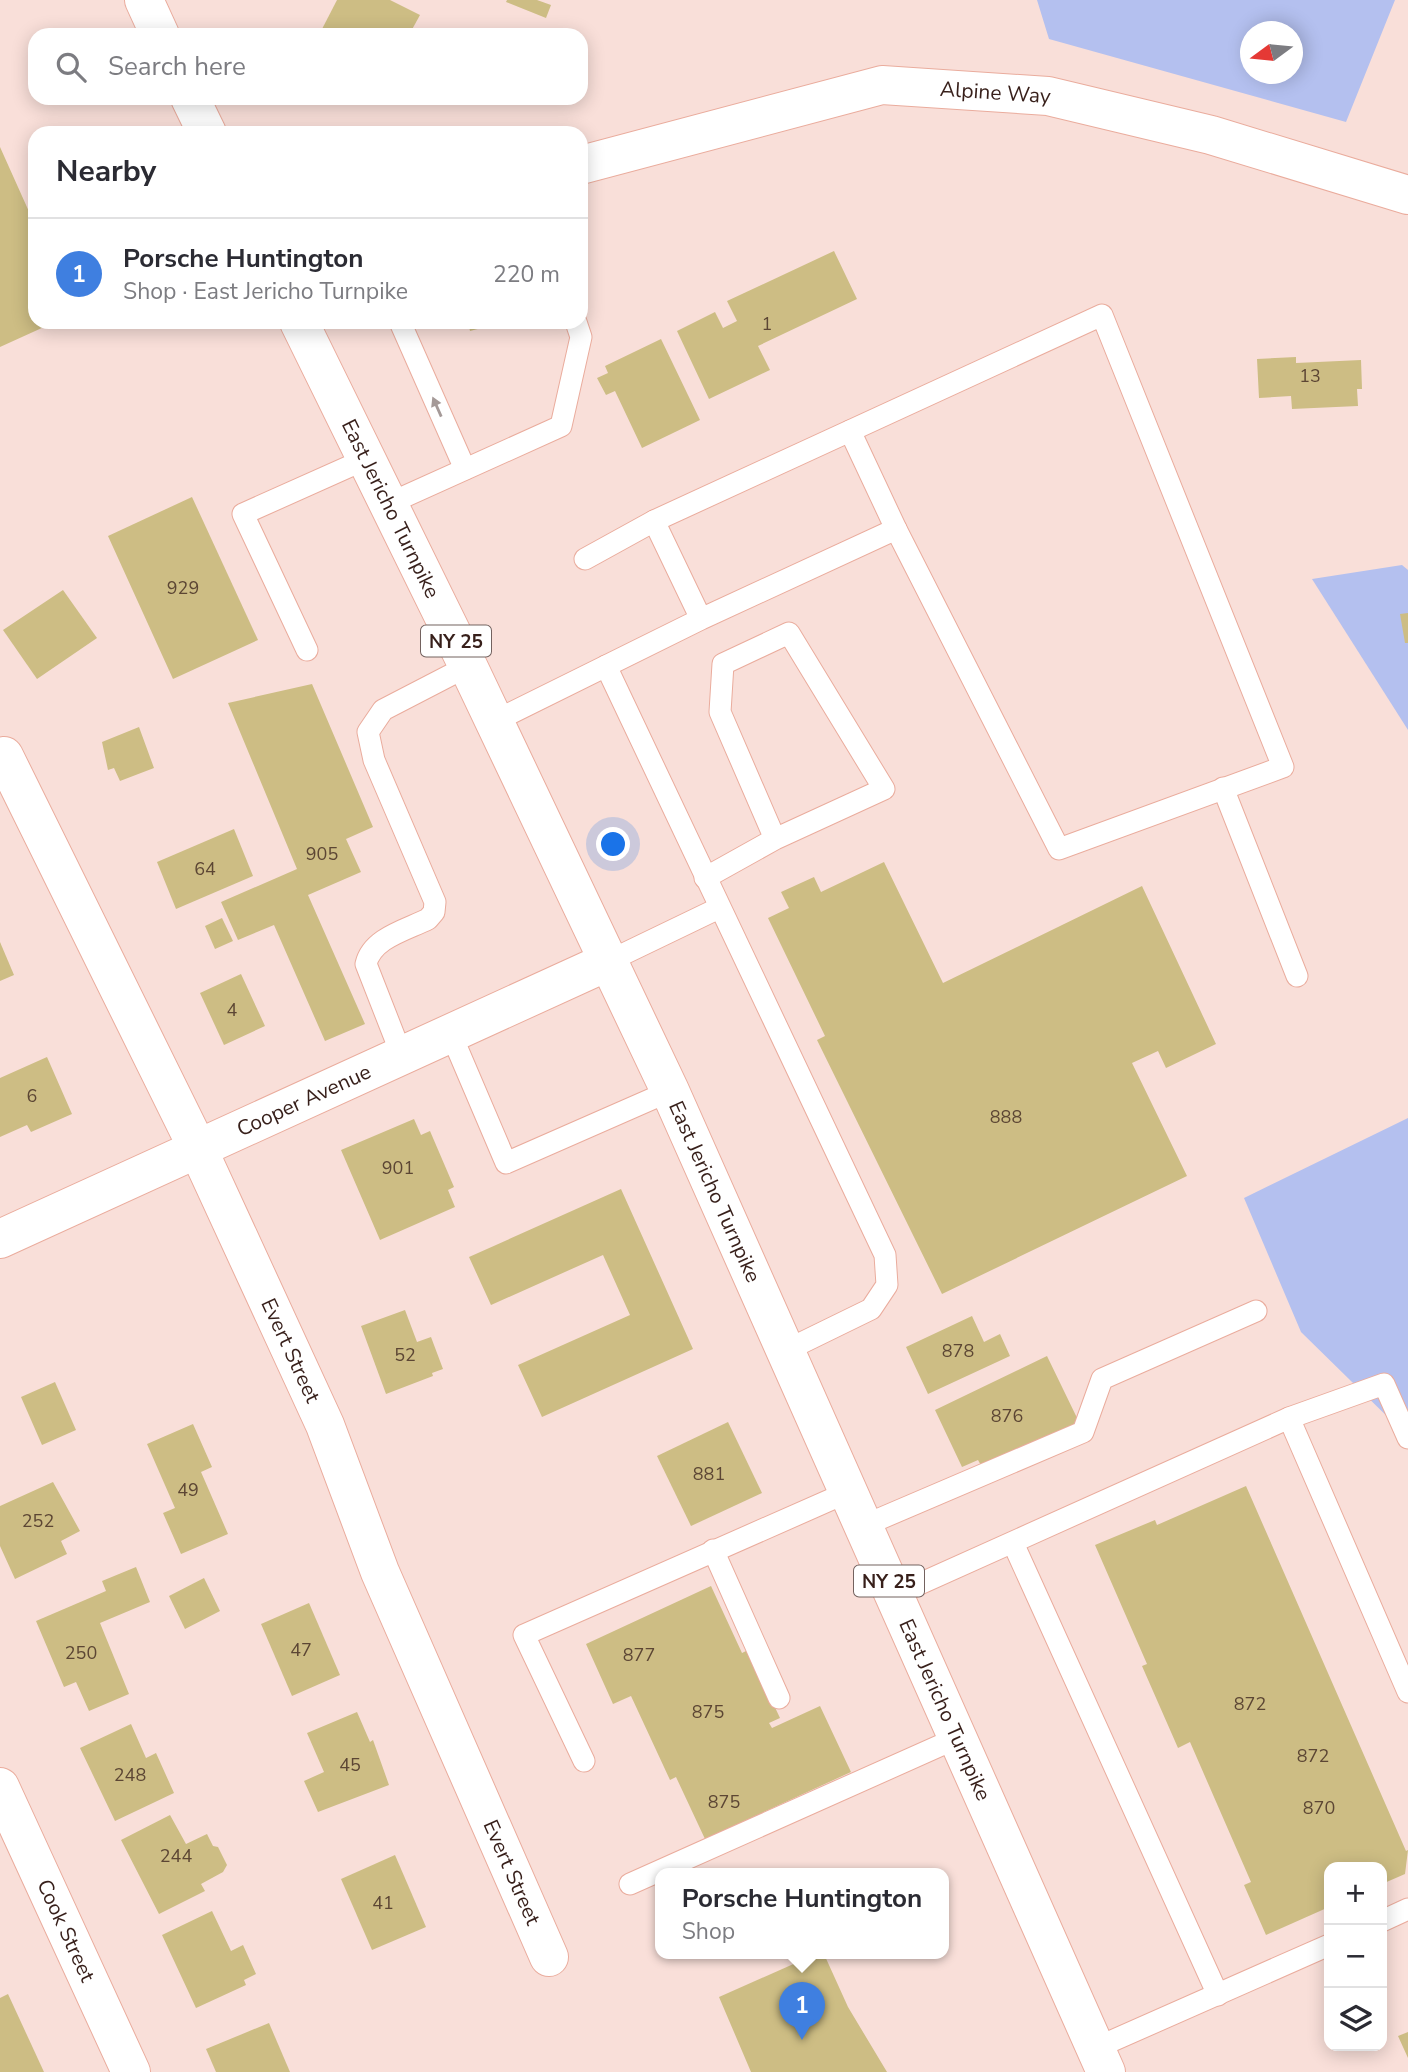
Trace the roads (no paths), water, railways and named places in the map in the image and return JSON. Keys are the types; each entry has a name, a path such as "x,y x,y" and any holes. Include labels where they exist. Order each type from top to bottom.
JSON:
{"street":[{"path":"144,0 157,28"},
{"name":"Alpine Way","path":"588,163 882,85 1048,96 1211,135 1408,195"},
{"path":"194,105 204,126"},
{"name":"East Jericho Turnpike","path":"302,329 495,721 670,1091 1101,2060"},
{"name":"Evert Street","path":"4,756 197,1147 326,1425 380,1572 549,1957"},
{"name":"Cooper Avenue","path":"0,1238 609,961"},
{"name":"Cook Street","path":"0,1787 131,2072"}],"lane":[{"path":"585,559 654,521 1102,315 1283,766 1059,849 896,529 850,431"},
{"path":"403,329 465,469"},
{"path":"388,504 561,426 581,337 578,329"},
{"path":"307,650 243,514 366,458"},
{"path":"654,521 701,619"},
{"path":"495,721 701,619 896,529"},
{"path":"705,878 775,839 884,789 789,633 723,664 720,712 775,839"},
{"path":"402,1056 368,975 368,952 376,944 428,919 434,912 435,902 374,760 368,732 383,710 468,666"},
{"path":"606,666 885,1255 887,1285 871,1309 785,1351"},
{"path":"1223,789 1297,976"},
{"path":"609,961 719,908"},
{"path":"451,1034 506,1163 670,1091"},
{"path":"863,1526 1083,1432 1102,1379 1256,1311"},
{"path":"895,1595 1289,1419 1384,1384 1408,1438"},
{"path":"1289,1419 1408,1692"},
{"path":"584,1761 524,1635 848,1492"},
{"path":"1013,1543 1218,1995"},
{"path":"713,1550 779,1698"},
{"path":"666,1868 957,1738"},
{"path":"630,1884 655,1873"},
{"path":"1387,1919 1408,1909"},
{"path":"1101,2060 1218,1995 1324,1947"}],"place":[{"name":"Porsche Huntington","path":"802,2040"}]}
